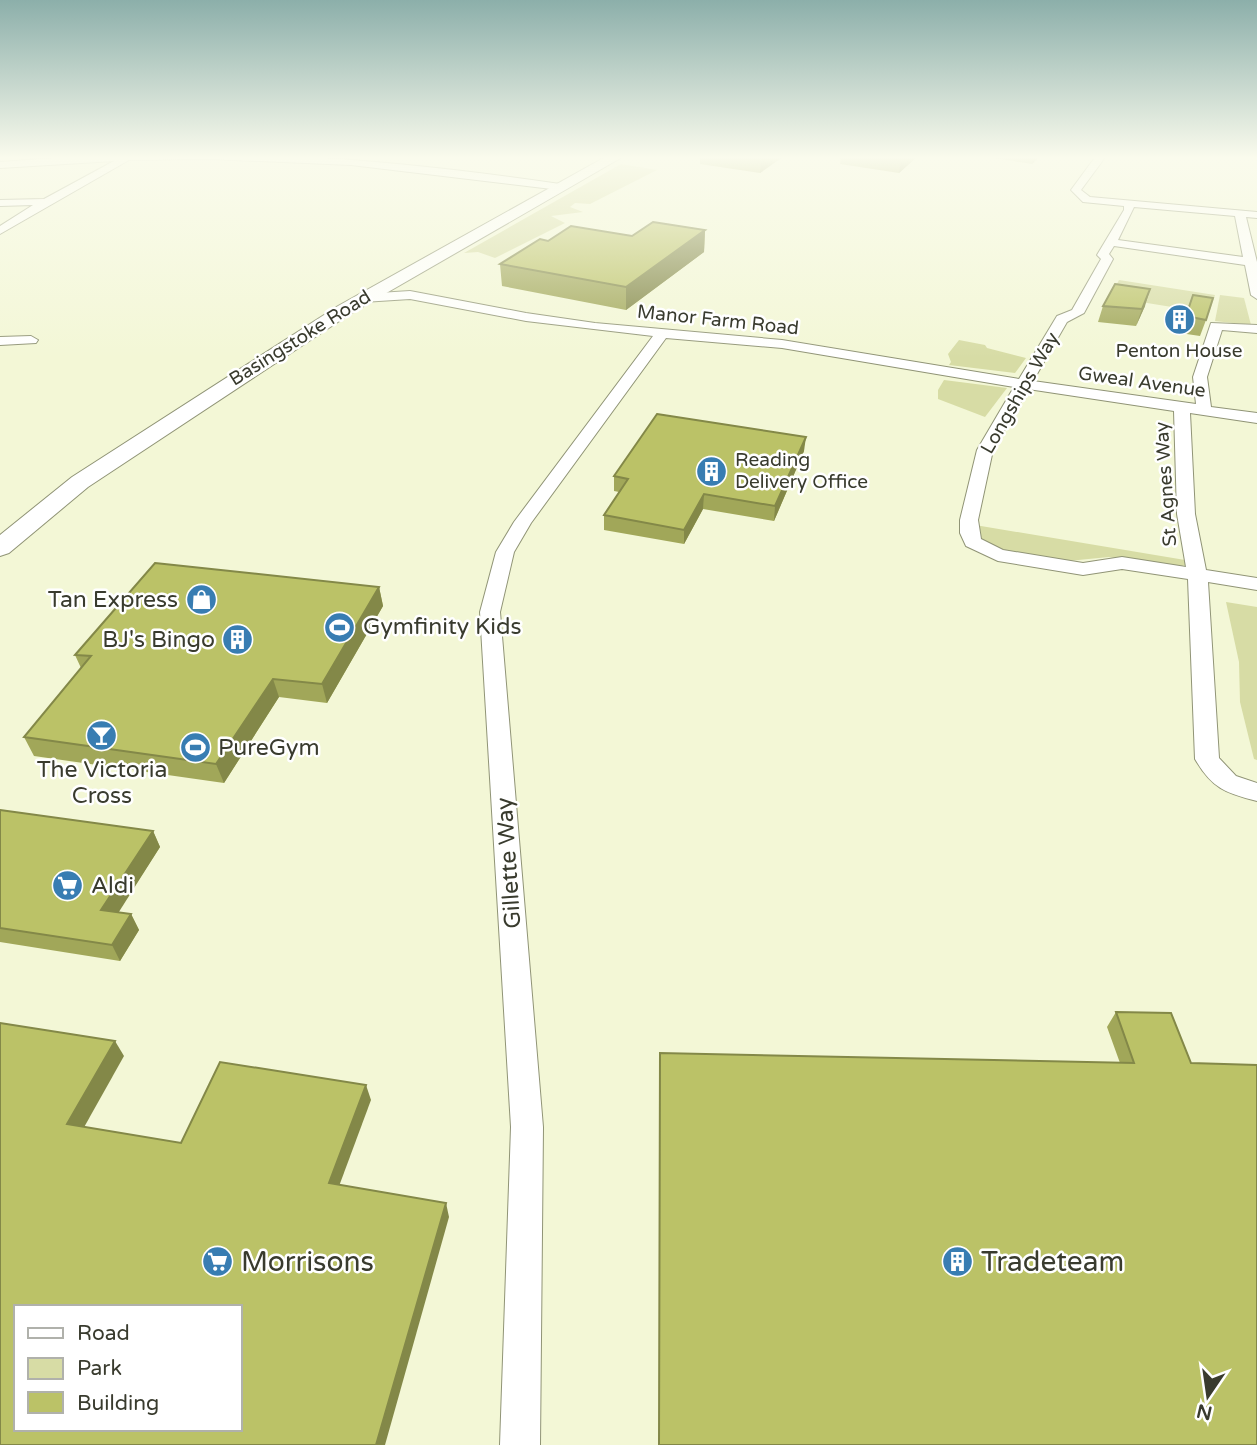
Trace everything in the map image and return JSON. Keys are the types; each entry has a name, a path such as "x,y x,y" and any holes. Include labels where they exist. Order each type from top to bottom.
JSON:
{"main road":[{"name":"Basingstoke Road","path":"0,548 90,475 203,399 363,298 495,223"}],"street":[{"name":"Longships Way","path":"1121,223 1103,255 1107,259 1077,313 1062,319 985,450 969,520 969,533 974,542 998,555 1083,569 1122,563 1195,566"},
{"path":"1242,223 1253,264 1257,295"},
{"path":"1110,242 1253,264"},
{"path":"400,276 402,287 410,295"},
{"name":"Manor Farm Road","path":"363,298 410,295 526,317 662,334 782,344 1022,384"},
{"name":"St Agnes Way","path":"1204,411 1200,377 1216,327 1257,329"},
{"name":"Gillette Way","path":"520,1445 527,1127 490,612 505,552 523,522 662,334"},
{"path":"0,341 31,340"},
{"name":"Gweal Avenue","path":"1022,384 1257,418"},
{"name":"St Agnes Way","path":"1182,408 1187,513 1195,566"},
{"path":"1257,583 1195,566 1208,759 1217,775 1232,786 1257,792"}],"green space":[{"path":"516,223 564,223 495,258 478,252 464,253"},
{"path":"1119,280 1215,295 1209,313 1110,297"},
{"path":"1220,295 1244,298 1251,325 1215,321"},
{"path":"959,340 1026,358 1015,373 949,365 951,362 948,354"},
{"path":"944,380 1007,388 985,417 938,399 938,390"},
{"path":"975,525 1185,560 1186,565 1176,567 1109,557 1068,561 991,548 974,536"},
{"path":"1226,602 1257,607 1257,760 1254,759 1240,702 1239,662"}],"building":[{"path":"651,223 705,230 626,287 500,264 540,239 548,241 571,226 632,236"},
{"path":"1115,284 1150,289 1142,309 1103,306"},
{"path":"1193,295 1213,298 1206,320 1186,316"},
{"name":"Reading Delivery Office","path":"657,414 806,437 775,506 704,494 684,530 604,515 628,479 614,476"},
{"path":"155,563 379,587 322,684 273,679 216,764 24,737 91,656 75,655"},
{"name":"Aldi","path":"0,810 153,831 101,910 131,914 112,945 0,928"},
{"name":"Tradeteam","path":"1116,1012 1171,1013 1191,1063 1257,1065 1257,1445 659,1445 660,1053 1134,1063"},
{"name":"Morrisons","path":"0,1023 115,1041 67,1124 181,1143 220,1062 366,1085 329,1183 446,1203 376,1445 0,1445"}],"place":[{"name":"Penton House","path":"1179,320"},
{"name":"Reading Delivery Office","path":"712,471"},
{"name":"Tan Express","path":"201,600"},
{"name":"Gymfinity Kids","path":"340,627"},
{"name":"BJ's Bingo","path":"238,640"},
{"name":"The Victoria Cross","path":"102,736"},
{"name":"PureGym","path":"195,748"},
{"name":"Aldi","path":"68,886"},
{"name":"Morrisons","path":"218,1262"},
{"name":"Tradeteam","path":"958,1262"}]}
